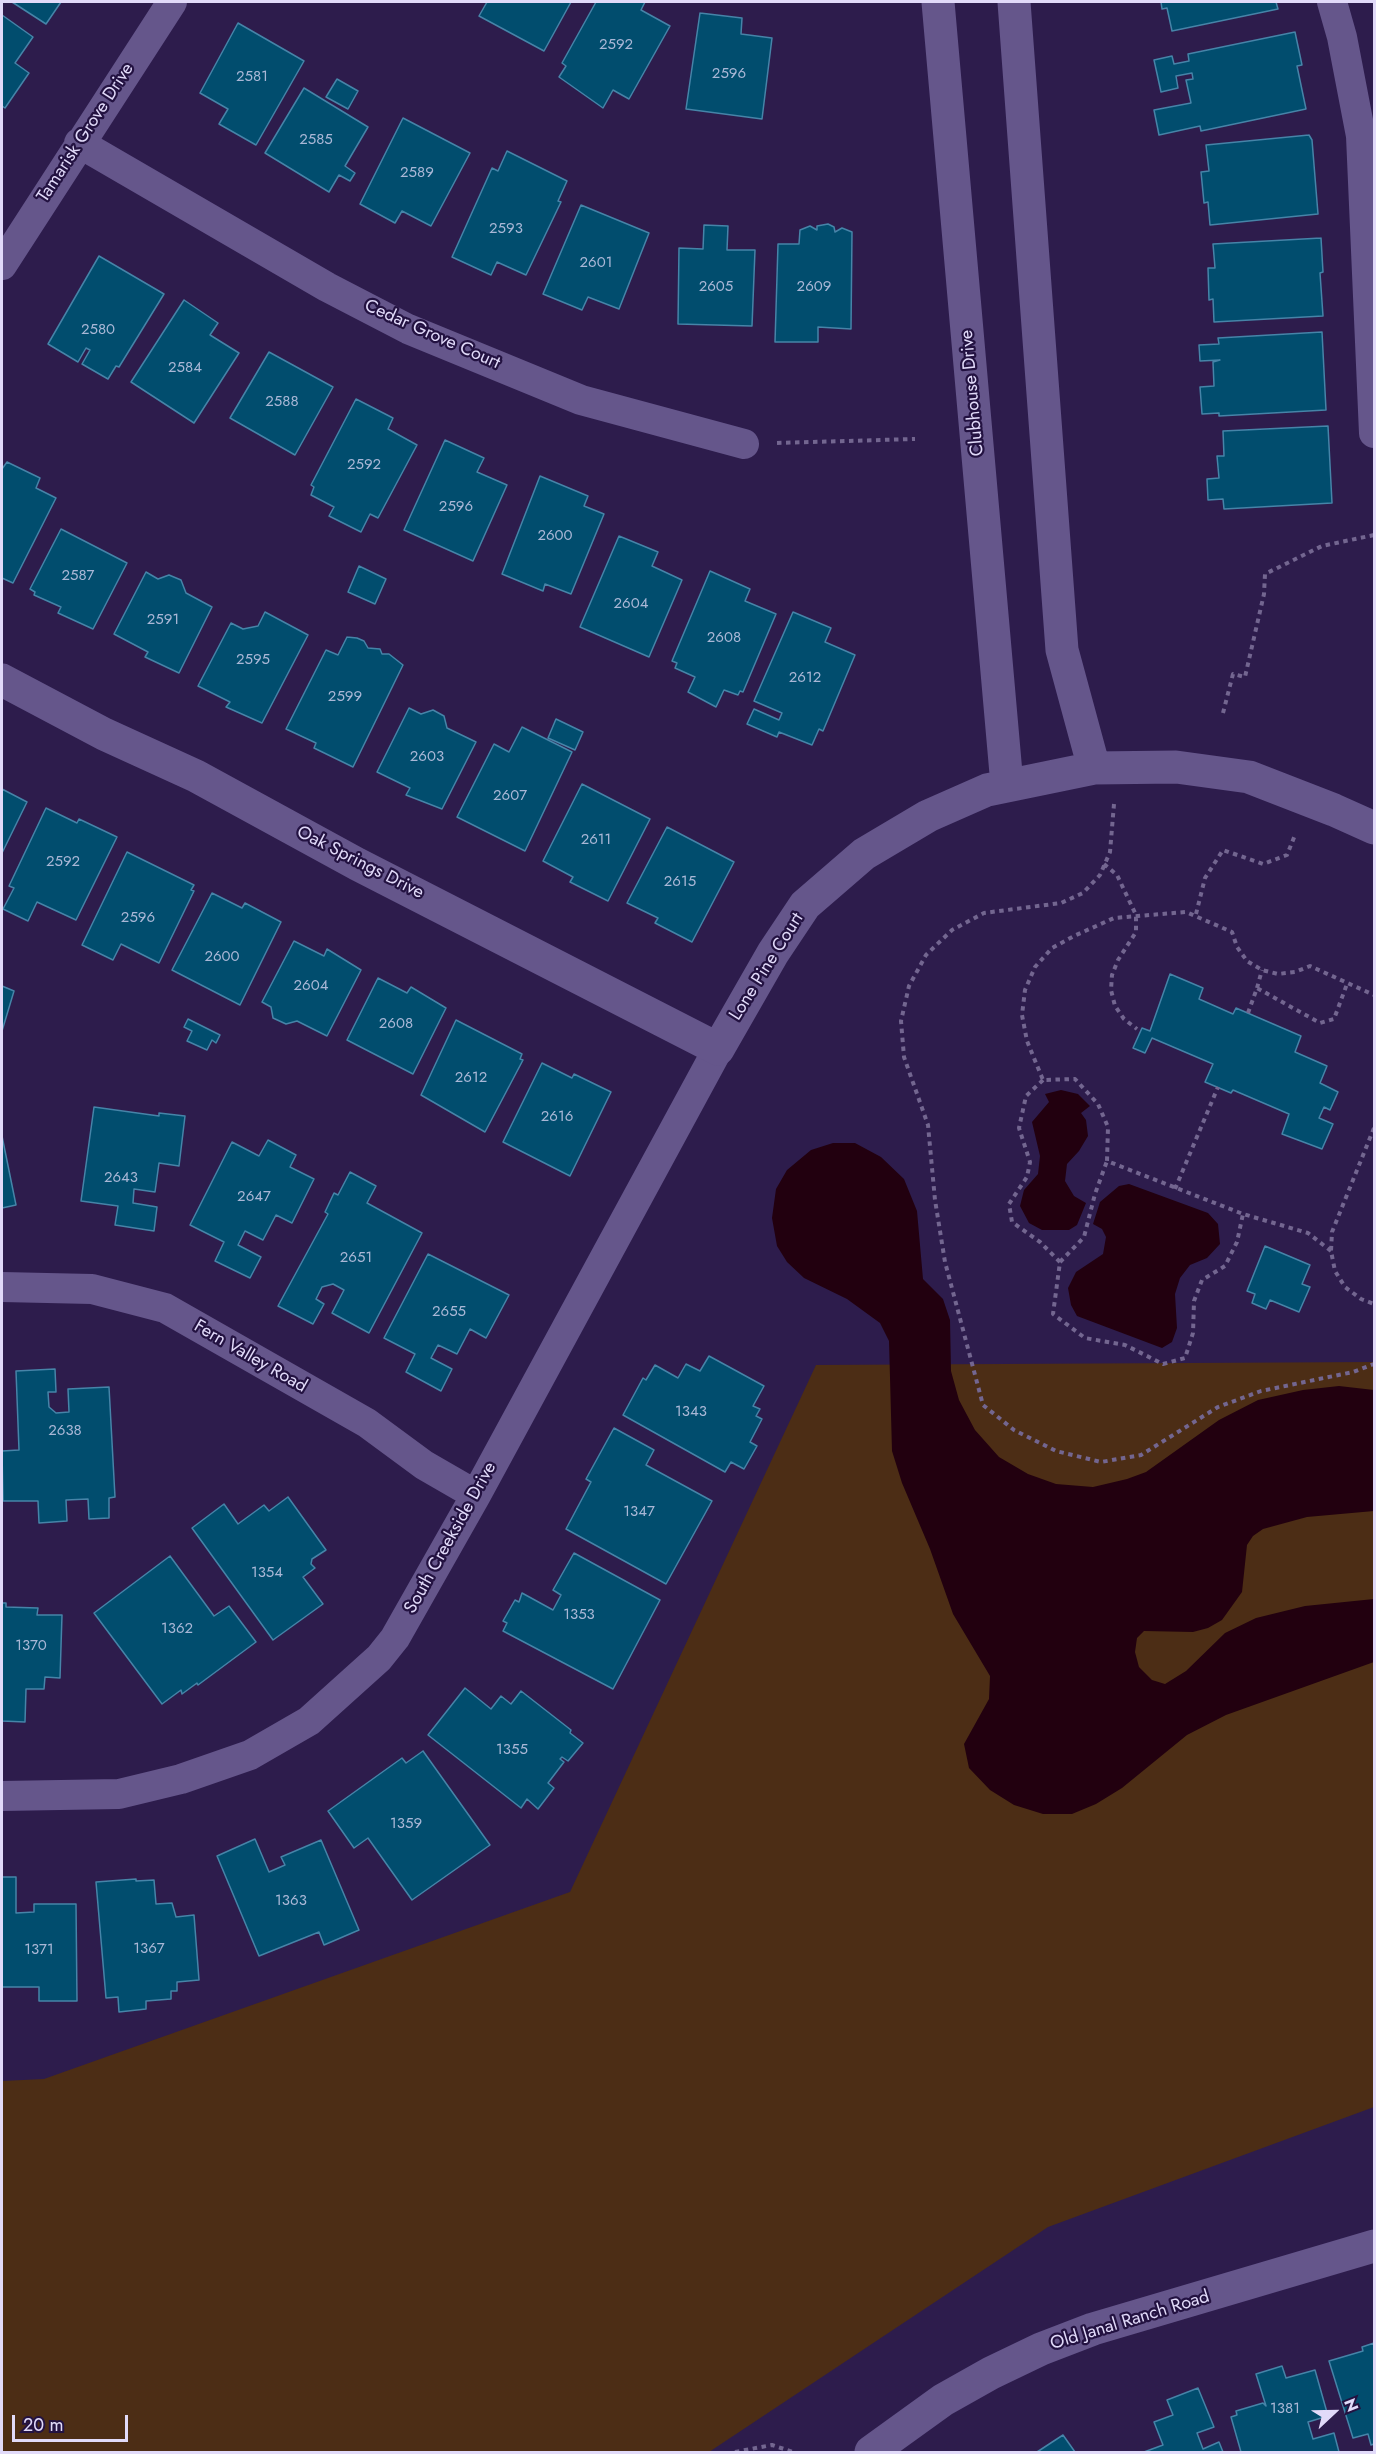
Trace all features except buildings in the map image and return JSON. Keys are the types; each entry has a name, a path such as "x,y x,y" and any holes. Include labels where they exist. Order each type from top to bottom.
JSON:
{"street":[{"name":"Tamarisk Grove Drive","path":"2,265 172,2"},
{"name":"Clubhouse Drive","path":"938,2 1007,785"},
{"path":"1014,2 1062,650 1094,768"},
{"path":"1332,2 1342,37 1360,136 1374,414"},
{"name":"Cedar Grove Court","path":"79,143 327,287 408,329 581,400 744,444"},
{"name":"Oak Springs Drive","path":"2,680 104,734 196,777 357,864 718,1049"},
{"path":"1007,785 1094,768 1176,767 1249,777 1374,828"},
{"name":"Lone Pine Court","path":"718,1049 773,953 805,905 864,854 928,816 987,790 1007,785"},
{"name":"South Creekside Drive","path":"2,1796 119,1794 181,1779 250,1755 285,1737 309,1721 379,1658 395,1638 476,1495 718,1049"},
{"name":"Fern Valley Road","path":"2,1287 83,1288 165,1308 367,1423 424,1465 476,1495"},
{"name":"Old Janal Ranch Road","path":"871,2452 943,2400 1041,2349 1093,2330 1374,2246"}],"path":[{"path":"744,444 915,439"},
{"path":"1223,713 1233,674 1245,677 1264,594 1265,574 1322,546 1374,535"},
{"path":"1114,800 1110,852 1100,874 1083,893 1061,903 984,913 952,930 926,955 909,986 901,1021 904,1057 928,1125 935,1200 945,1262 983,1405 1014,1430 1056,1451 1101,1462 1141,1455 1218,1407 1261,1391 1353,1372 1374,1364"},
{"path":"1196,914 1205,878 1223,850 1263,864 1287,855 1295,835"},
{"path":"1104,864 1117,875 1136,915 1136,932 1118,960 1112,975 1111,990 1115,1006 1124,1019 1137,1029"},
{"path":"1043,1080 1027,1041 1022,1016 1024,990 1035,967 1052,948 1114,918 1164,912 1196,914 1232,932 1237,948 1247,961 1262,970 1278,974 1295,972 1311,966 1374,995"},
{"path":"1248,1013 1262,970"},
{"path":"1257,988 1320,1023 1334,1019 1347,984"},
{"path":"1060,1262 1040,1242 1012,1222 1009,1204 1027,1177 1030,1162 1019,1128 1026,1096 1043,1080 1075,1079 1098,1104 1108,1127 1107,1161 1095,1194 1084,1237 1060,1262 1053,1314 1085,1338 1125,1345 1163,1364 1185,1358 1193,1333 1194,1301 1202,1280 1225,1266 1237,1242 1243,1214"},
{"path":"1175,1189 1218,1087"},
{"path":"1374,1128 1332,1232 1330,1251 1335,1271 1346,1287 1361,1299 1374,1304"},
{"path":"1107,1161 1243,1214 1308,1233 1330,1251"},
{"path":"735,2452 772,2445 793,2452"}],"shaded area":[{"path":"1061,1090 1078,1094 1090,1106 1081,1113 1086,1120 1088,1136 1079,1151 1067,1164 1065,1181 1074,1196 1086,1203 1077,1225 1069,1230 1042,1230 1029,1223 1020,1206 1024,1190 1038,1174 1040,1156 1032,1122 1049,1102 1045,1094"},
{"path":"833,1143 855,1143 881,1157 904,1179 917,1211 923,1279 943,1299 950,1320 951,1371 959,1400 975,1430 999,1457 1028,1474 1056,1484 1093,1487 1127,1479 1146,1472 1219,1420 1258,1400 1303,1390 1339,1386 1374,1390 1374,1511 1307,1517 1263,1529 1253,1536 1247,1545 1242,1592 1222,1620 1208,1628 1193,1632 1144,1631 1137,1638 1135,1652 1139,1667 1152,1680 1165,1684 1186,1671 1225,1633 1256,1618 1305,1606 1374,1599 1374,1662 1226,1715 1187,1735 1122,1788 1096,1804 1072,1814 1043,1814 1014,1805 990,1790 969,1768 964,1744 989,1699 990,1676 953,1614 930,1549 902,1483 892,1451 889,1341 880,1323 847,1299 804,1278 787,1262 777,1246 772,1218 776,1189 787,1170 811,1150"},
{"path":"1129,1184 1208,1213 1218,1224 1220,1244 1207,1258 1190,1265 1180,1278 1175,1294 1177,1328 1172,1342 1162,1348 1077,1316 1071,1305 1068,1288 1076,1272 1103,1254 1106,1237 1102,1229 1093,1224 1100,1202 1119,1186"},
{"path":"1374,1362 1374,2107 1048,2227 709,2452 2,2452 2,2081 44,2079 570,1892 816,1365"}]}
